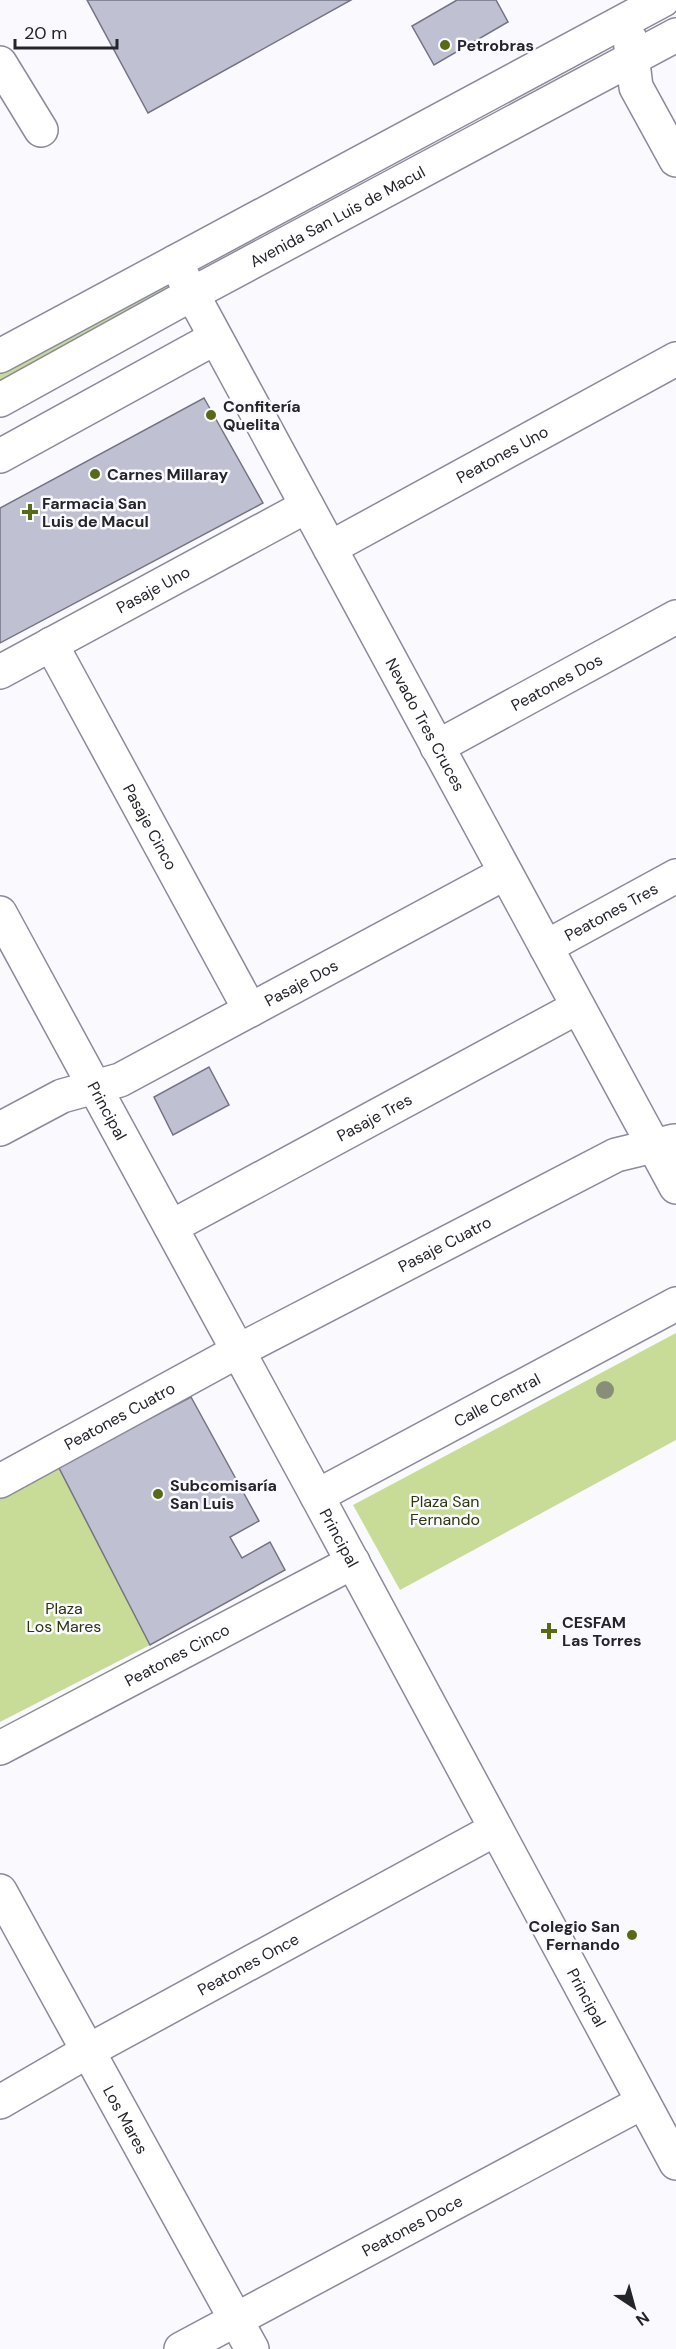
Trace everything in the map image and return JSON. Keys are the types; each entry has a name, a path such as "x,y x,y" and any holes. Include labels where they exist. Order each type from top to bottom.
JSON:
{"street":[{"path":"0,356 175,262 625,9 663,0"},
{"path":"625,9 636,87 676,160"},
{"name":"Avenida San Luis de Macul","path":"0,400 192,294 676,35"},
{"path":"0,63 40,130"},
{"name":"Nevado Tres Cruces","path":"175,262 578,1007 665,1143 676,1187"},
{"path":"0,456 215,339"},
{"name":"Peatones Uno","path":"330,548 676,359"},
{"name":"Pasaje Uno","path":"0,672 307,506"},
{"name":"Peatones Dos","path":"437,747 676,617"},
{"name":"Pasaje Cinco","path":"51,644 250,1011"},
{"name":"Pasaje Dos","path":"0,1129 62,1096 120,1080 505,873"},
{"name":"Peatones Tres","path":"546,947 676,876"},
{"name":"Principal","path":"0,913 676,2163"},
{"name":"Pasaje Tres","path":"171,1227 578,1007"},
{"name":"Pasaje Cuatro","path":"238,1351 616,1155 665,1143"},
{"name":"Calle Central","path":"317,1496 676,1304"},
{"name":"Peatones Cuatro","path":"0,1481 238,1351"},
{"name":"Peatones Cinco","path":"0,1748 353,1562"},
{"name":"Peatones Once","path":"0,2102 88,2051 496,1829"},
{"name":"Los Mares","path":"0,1891 252,2349"},
{"name":"Peatones Doce","path":"181,2349 643,2102"}],"green space":[{"path":"173,278 178,289 0,384 0,374"},
{"name":"Plaza San Fernando","path":"676,1333 676,1440 400,1590 353,1505"},
{"name":"Plaza Los Mares","path":"58,1466 150,1645 0,1722 0,1496"}],"building":[{"path":"87,0 351,0 148,113"},
{"name":"Petrobras","path":"457,0 496,0 508,22 434,65 412,26"},
{"path":"204,398 263,503 0,643 0,508"},
{"path":"209,1067 229,1105 173,1135 154,1097"},
{"name":"Subcomisaría San Luis","path":"191,1397 259,1521 230,1537 242,1558 270,1542 285,1570 150,1645 58,1466"}],"place":[{"name":"Petrobras","path":"445,45"},
{"name":"Confitería Quelita","path":"211,415"},
{"name":"Carnes Millaray","path":"95,474"},
{"name":"Farmacia San Luis de Macul","path":"30,512"},
{"name":"Subcomisaría San Luis","path":"158,1494"},
{"name":"CESFAM Las Torres","path":"549,1631"},
{"name":"Colegio San Fernando","path":"632,1935"}]}
